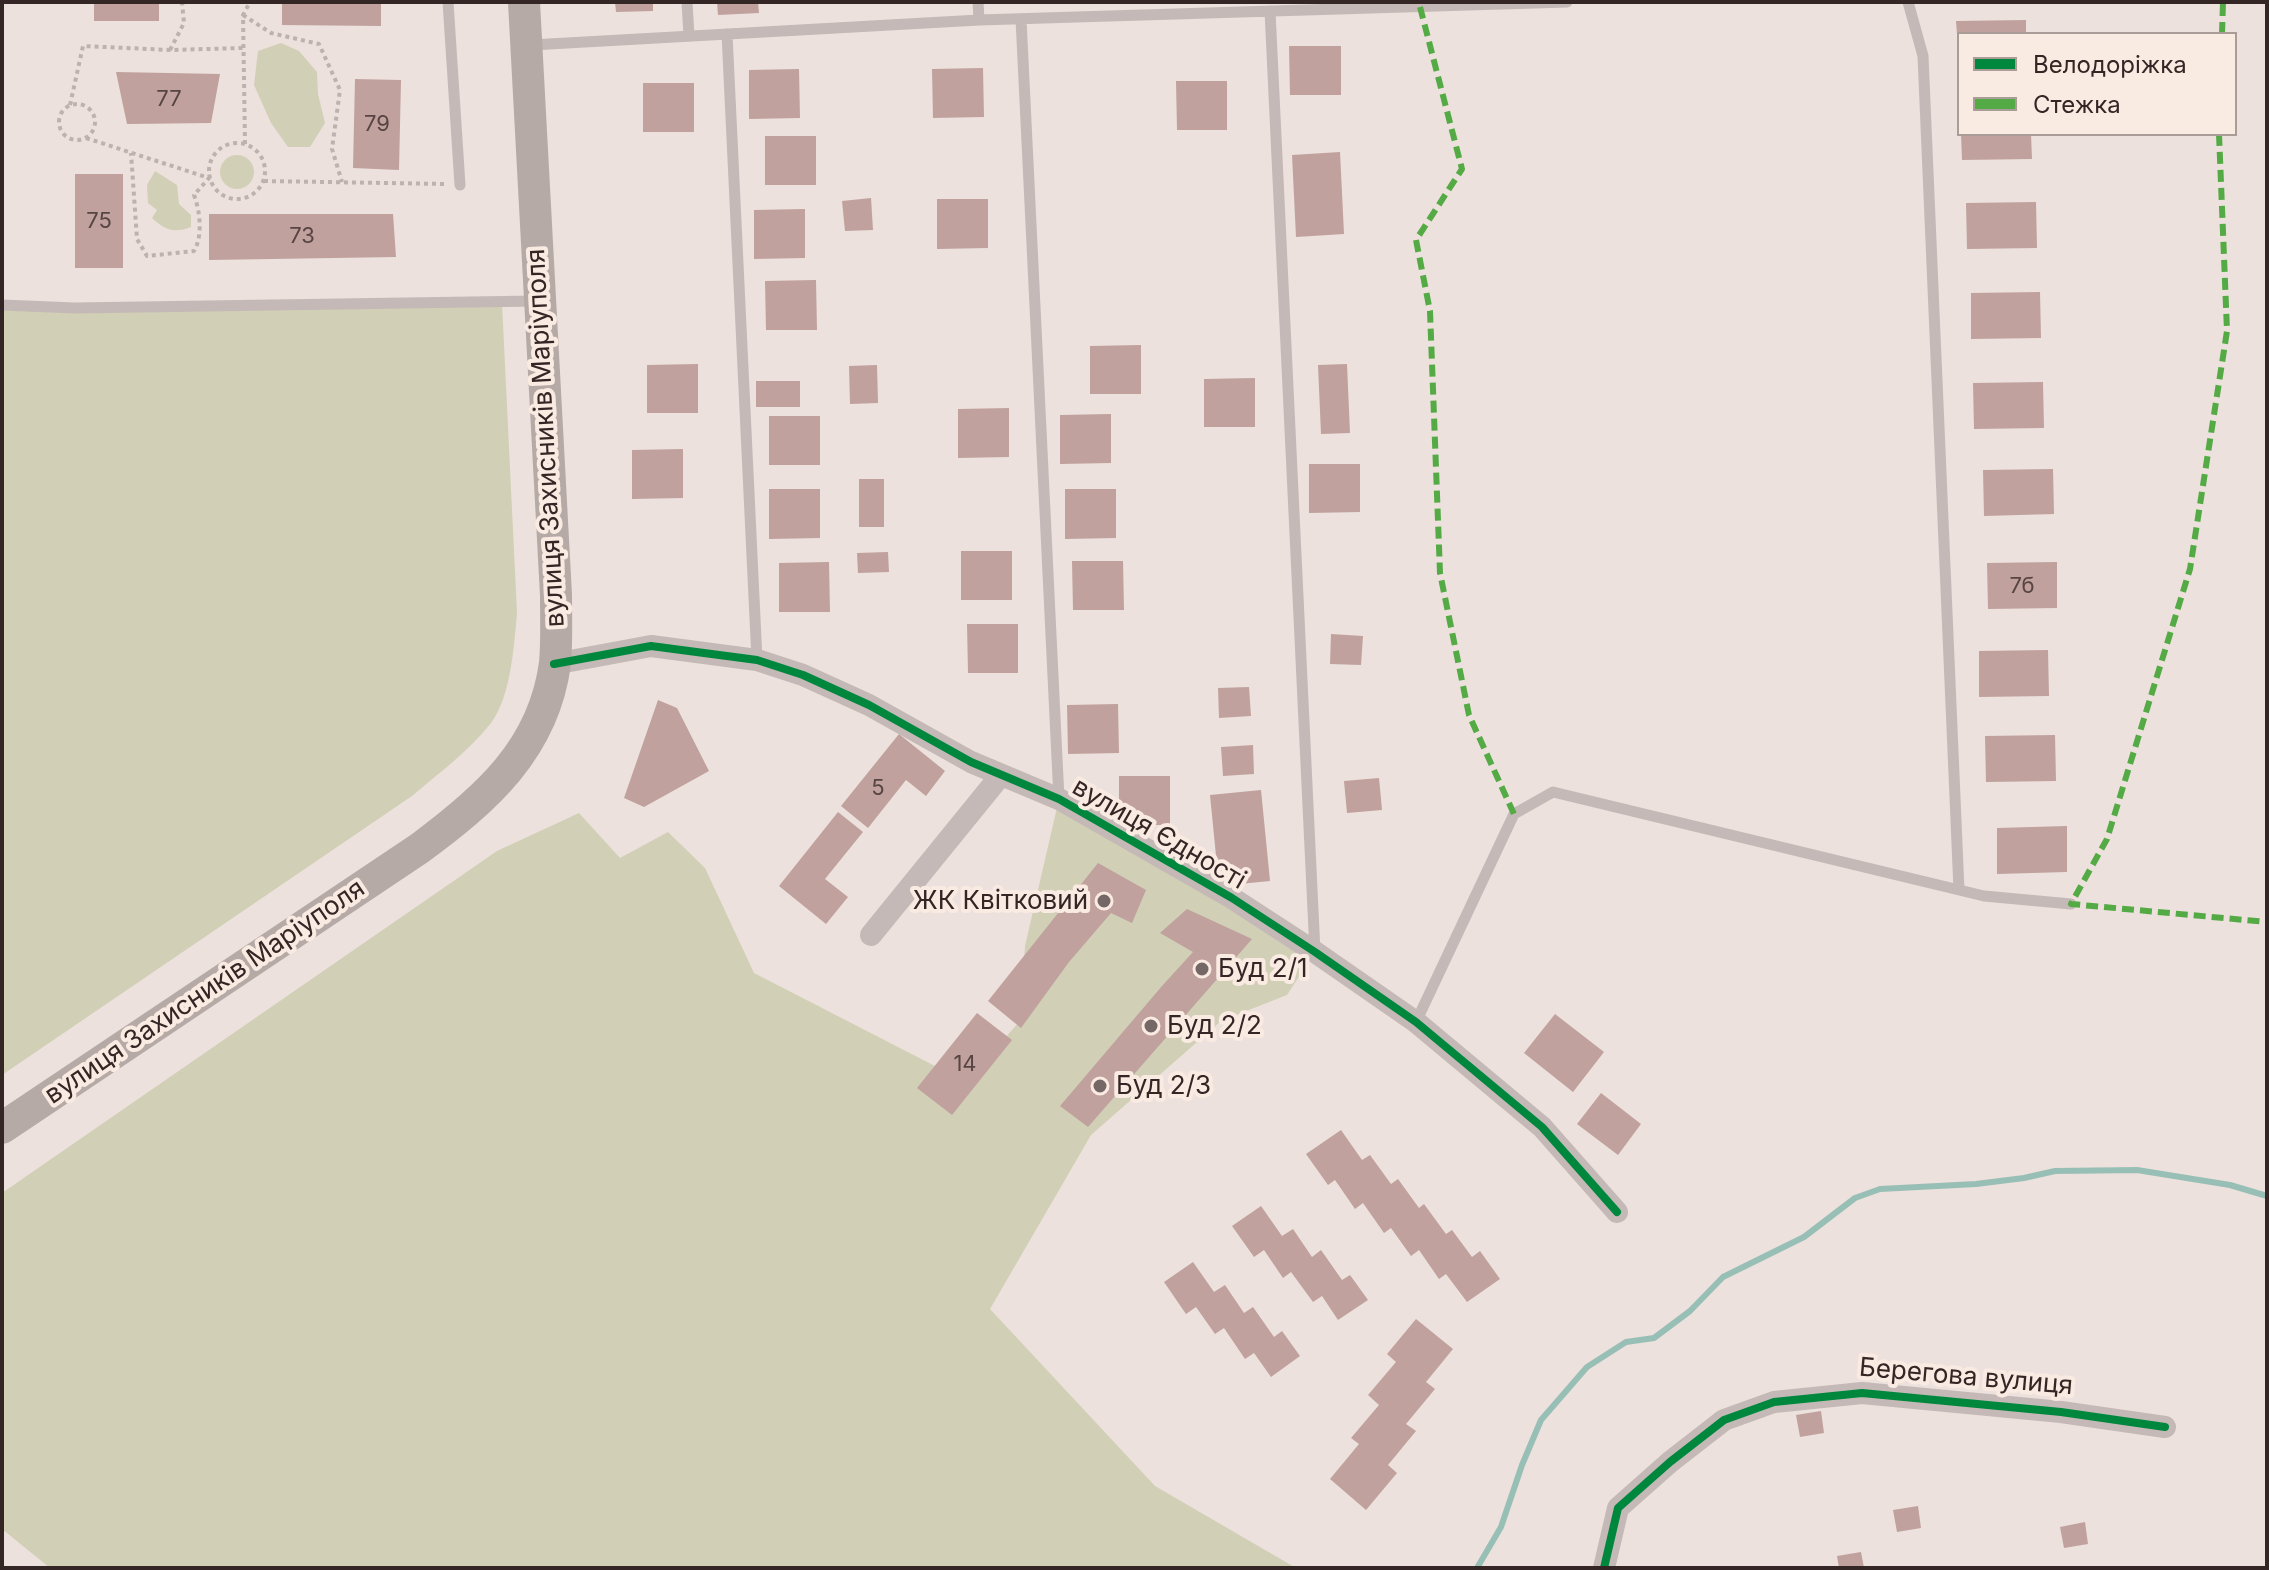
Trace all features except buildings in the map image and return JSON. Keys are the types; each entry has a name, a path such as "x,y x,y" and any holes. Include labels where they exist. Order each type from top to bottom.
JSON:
{"main road":[{"name":"вулиця Захисників Маріуполя","path":"2,1128 466,814 503,776 526,746 546,704 554,664 556,595 524,2"}],"street":[{"name":"вулиця Єдності","path":"554,664 651,646 757,660 803,675 869,705 971,762 1059,799 1232,898 1416,1022 1542,1127 1617,1212"},
{"path":"871,935 1001,775"},
{"name":"Берегова вулиця","path":"1604,1568 1618,1508 1724,1420 1774,1402 1862,1393 2061,1412 2165,1427"}],"lane":[{"path":"448,2 460,185"},
{"path":"687,2 689,36"},
{"path":"978,2 979,20"},
{"path":"526,45 979,20 1567,2"},
{"path":"1908,2 1923,56 1959,890"},
{"path":"1270,11 1315,952"},
{"path":"1021,19 1059,799"},
{"path":"727,34 757,660"},
{"path":"2,305 91,308 540,301"},
{"path":"1416,1022 1514,814 1553,792 1984,896 2071,904"}],"path":[{"path":"170,50 184,23 182,2"},
{"path":"245,144 243,15 250,2"},
{"path":"243,15 271,33 319,44 340,90 332,149 342,182"},
{"path":"70,105 83,46 170,50 243,48"},
{"path":"86,138 94,129 94,117 82,105 70,105 61,112 58,124 68,138 86,138 209,178"},
{"path":"245,144 261,155 266,172 264,181 254,195 237,200 220,195 209,178 211,159 225,145 245,144"},
{"path":"131,153 137,239 147,256 194,251 200,241 199,210 194,195 209,178"},
{"path":"264,181 460,185"}],"shaded area":[{"path":"281,43 299,51 317,72 318,94 325,123 310,147 288,147 271,123 254,85 258,51"},
{"path":"237,155 249,160 254,172 249,184 237,189 225,184 220,172 225,160"},
{"path":"155,171 177,185 179,204 191,215 191,227 170,230 152,218 157,210 148,203 147,185"},
{"path":"502,303 517,613 507,685 491,723 412,796 2,1075 2,305"},
{"path":"1059,799 1315,952 1287,995 1221,1021 1091,1135 990,1309 1155,1486 1296,1568 50,1568 2,1529 2,1193 497,851 579,813 620,858 668,832 705,868 754,973 966,1082 1020,1021 1025,946"}],"waterway":[{"path":"1477,1568 1501,1527 1541,1420 1587,1367 1626,1342 1654,1338 1690,1311 1723,1277 1804,1237 1855,1198 1880,1189 1976,1184 2055,1171 2137,1170 2230,1185 2267,1196"}],"marked path":[{"path":"2222,32 2223,2"},
{"path":"1420,7 1462,169 1416,240 1430,311 1440,573 1469,715 1514,814"},
{"path":"2219,136 2227,331 2190,569 2107,839 2071,904 2267,922"}],"cycle path":[{"path":"554,664 651,646 757,660 803,675 869,705 971,762 1059,799 1232,898 1416,1022 1542,1127 1617,1212"},
{"path":"1604,1568 1618,1508 1724,1420 1774,1402 1862,1393 2061,1412 2165,1427"}],"place":[{"name":"ЖК Квітковий","path":"1104,901"},
{"name":"Буд 2/1","path":"1202,969"},
{"name":"Буд 2/2","path":"1151,1026"},
{"name":"Буд 2/3","path":"1100,1086"}]}
